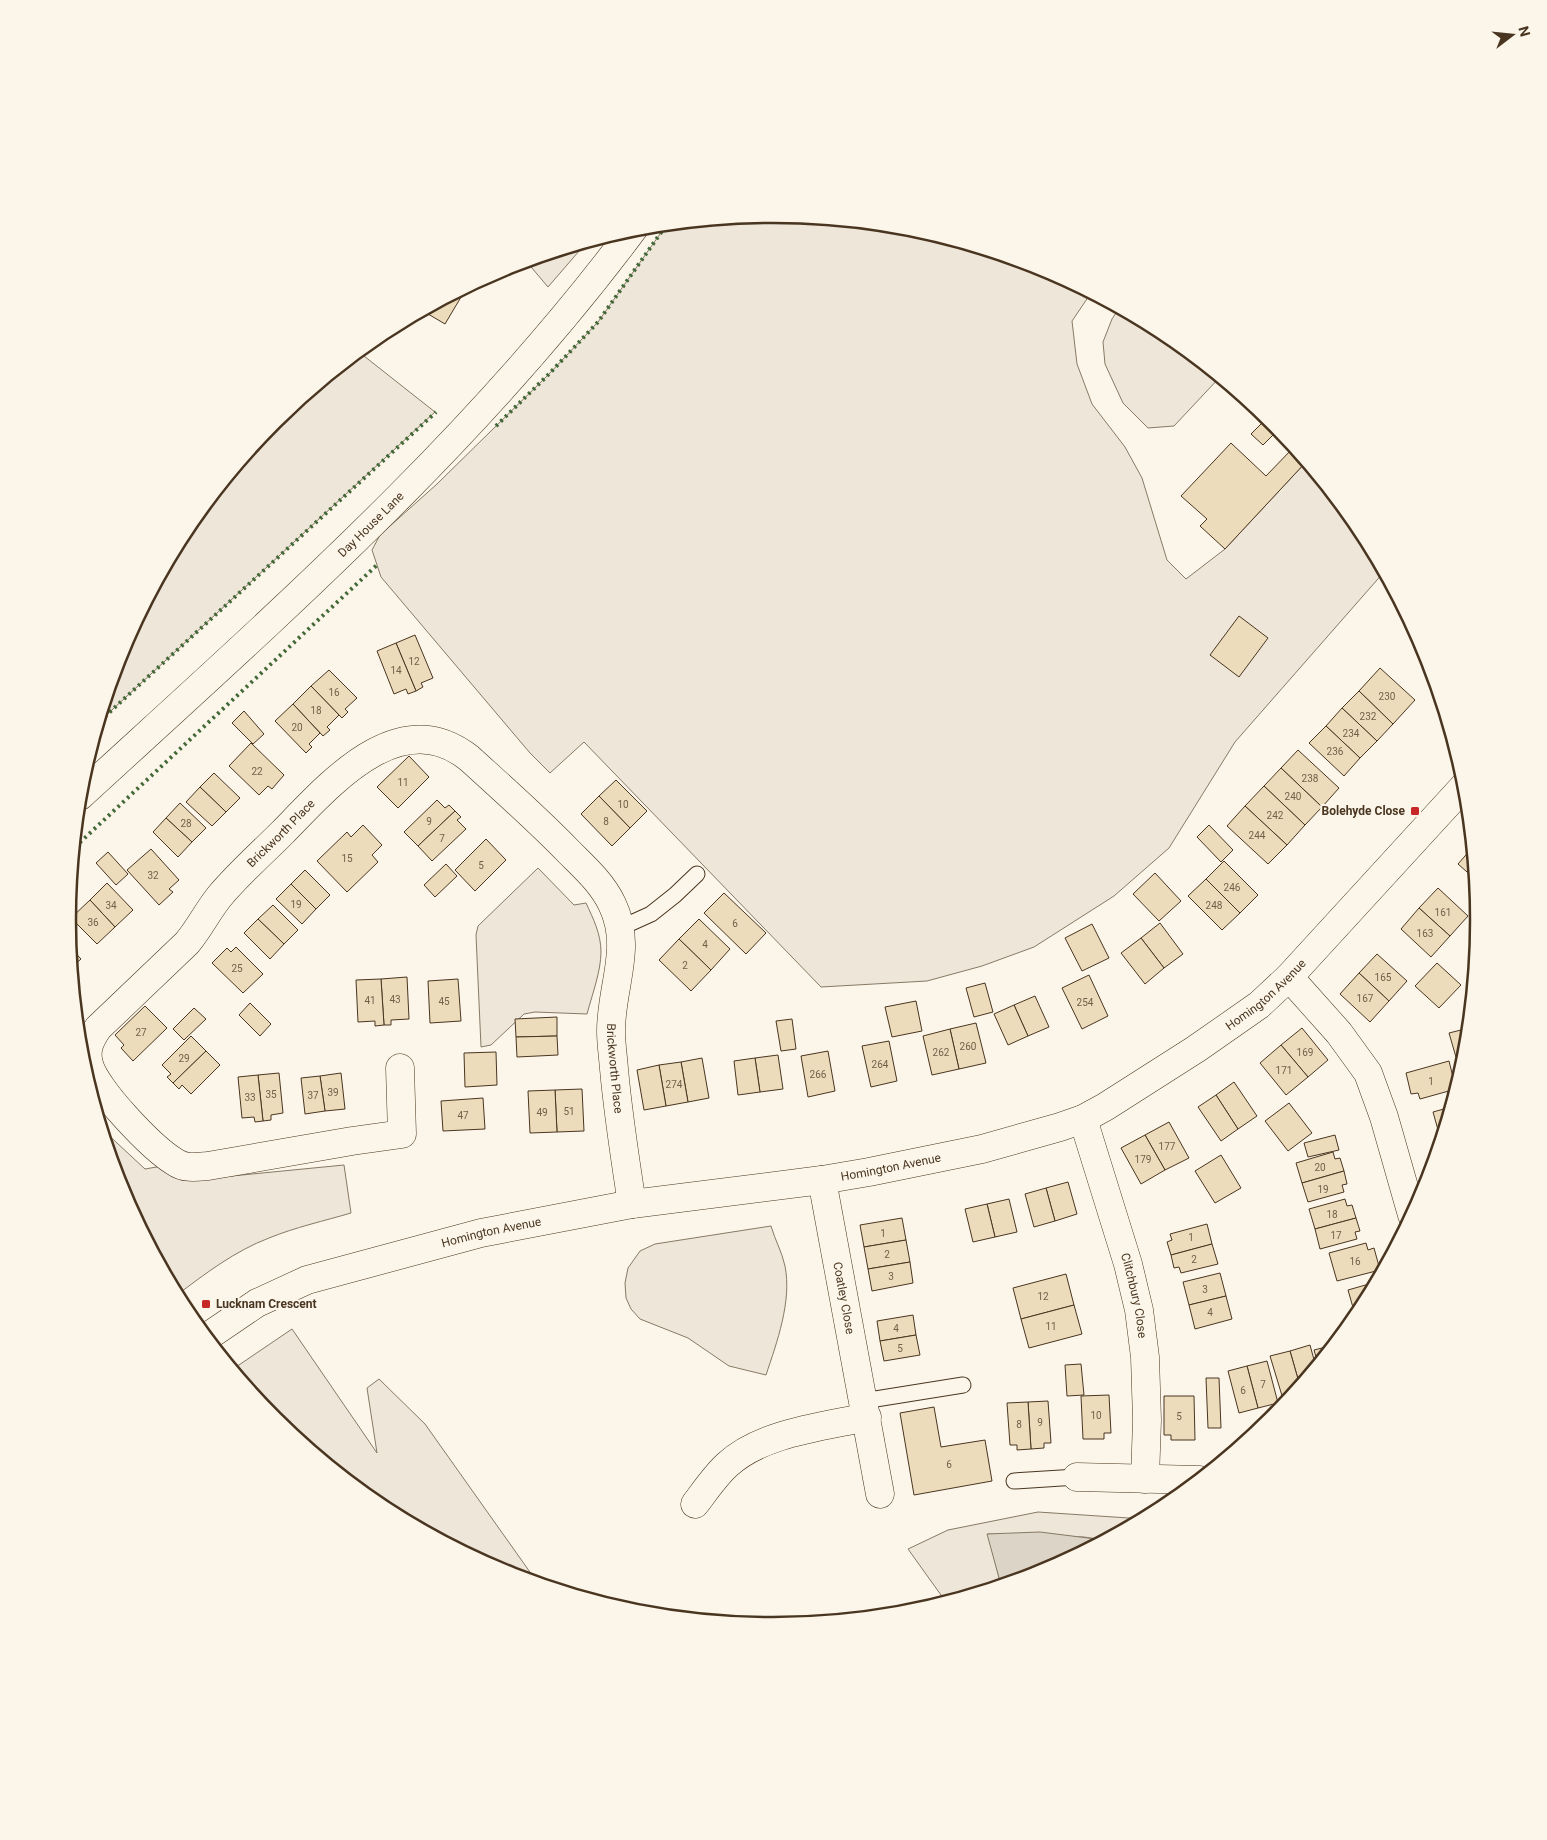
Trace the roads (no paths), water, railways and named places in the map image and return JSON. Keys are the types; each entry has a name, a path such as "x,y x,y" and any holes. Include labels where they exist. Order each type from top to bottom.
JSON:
{"street":[{"name":"Day House Lane","path":"89,787 360,536 453,442 504,388 625,239"},
{"name":"Brickworth Place","path":"88,1046 98,1028 187,944 221,895 310,805 361,759 376,750 406,741 419,740 445,744 456,748 469,758 555,838 594,876 613,904 622,936 621,957 614,992 611,1031 616,1087 632,1204"},
{"name":"Homington Avenue","path":"213,1333 258,1303 307,1280 481,1233 632,1204 822,1180 982,1149 1083,1119 1118,1099 1210,1040 1258,1005 1289,977 1458,792"},
{"path":"1289,977 1339,1034 1368,1073 1384,1117 1409,1206"},
{"name":"Brickworth Place","path":"96,1080 100,1088 144,1136 175,1163 185,1167 208,1166 402,1134 400,1068"},
{"name":"Clitchbury Close","path":"1083,1119 1128,1264 1139,1310 1144,1357 1147,1420 1145,1479"},
{"name":"Coatley Close","path":"822,1180 880,1494"},
{"path":"695,1504 727,1465 746,1450 767,1440 865,1409"},
{"path":"1077,1477 1189,1480"}],"lane":[{"path":"620,928 651,914 697,874"},
{"path":"865,1409 964,1385"},
{"path":"1014,1481 1077,1477"}],"place":[{"name":"Bolehyde Close","path":"1415,811"},
{"name":"Lucknam Crescent","path":"206,1304"}]}
